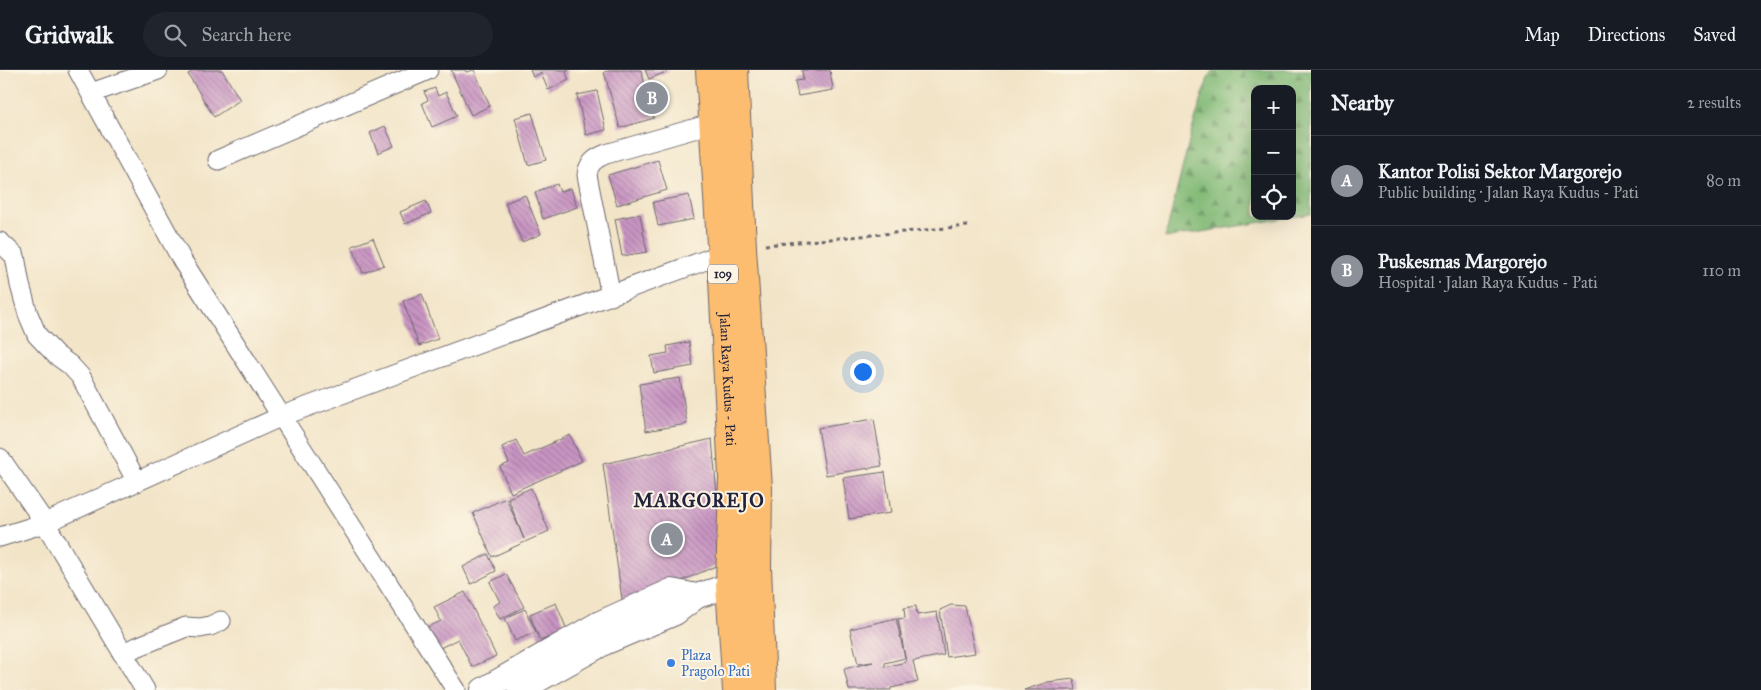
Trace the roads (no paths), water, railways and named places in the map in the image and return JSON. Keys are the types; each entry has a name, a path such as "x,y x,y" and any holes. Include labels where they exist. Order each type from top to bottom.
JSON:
{"main road":[{"name":"Jalan Raya Kudus - Pati","path":"710,70 714,123 732,251 733,478 730,585 737,690"},
{"path":"734,70 732,251 758,488 757,577 762,690"}],"street":[{"path":"78,70 183,262 456,690"},
{"path":"91,93 158,70"},
{"path":"218,160 428,70"},
{"path":"611,296 587,175 588,168 592,162 606,154 714,123"},
{"path":"0,242 15,256 28,314 37,335 81,377 137,482"},
{"path":"0,537 45,522 282,416 732,251"},
{"path":"0,458 45,522 144,690"},
{"path":"520,690 601,633 671,591 697,596 757,577"},
{"path":"122,653 186,627 200,628 221,621"},
{"path":"483,690 601,633"}],"place":[{"name":"Puskesmas Margorejo","path":"652,98"},
{"name":"Kantor Polisi Sektor Margorejo","path":"667,539"},
{"name":"Plaza Pragolo Pati","path":"671,663"}],"district":[{"name":"MARGOREJO","path":"699,500"}]}
